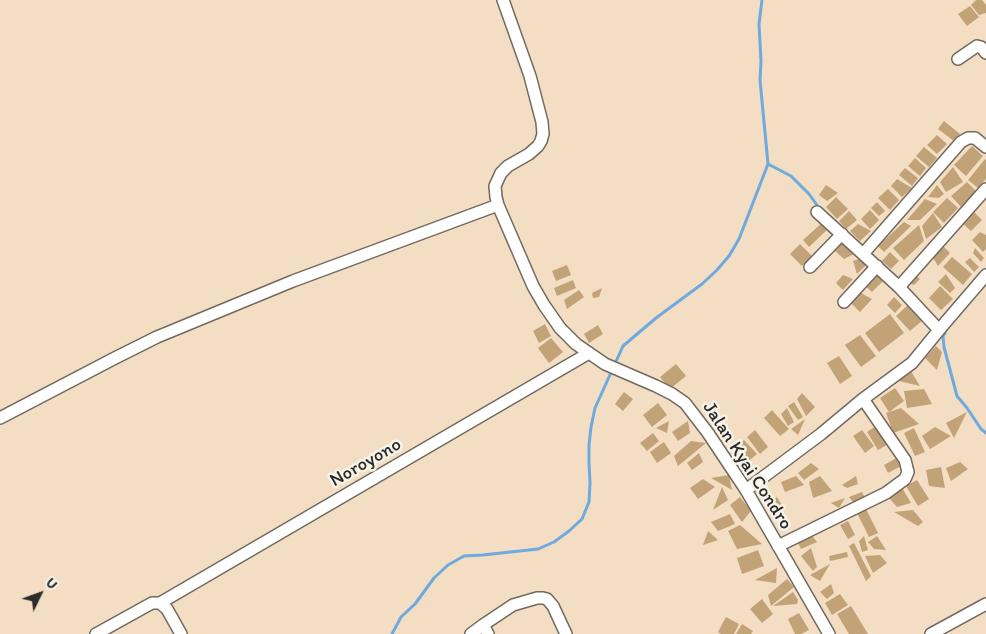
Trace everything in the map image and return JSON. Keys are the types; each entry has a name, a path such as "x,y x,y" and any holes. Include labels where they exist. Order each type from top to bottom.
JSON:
{"street":[{"name":"Jalan Kyai Condro","path":"503,0 530,76 542,122 543,134 538,146 529,154 508,166 498,177 495,186 496,197 533,286 560,328 576,344 605,364 656,386 685,403 708,433 746,490 828,634"},
{"path":"958,59 977,46 981,47 986,53"},
{"path":"866,252 961,142 968,138 976,138 986,147"},
{"path":"902,284 986,189"},
{"path":"0,418 115,358 166,334 292,281 498,205"},
{"path":"818,212 842,234 866,252 877,266 902,284 941,328"},
{"path":"810,266 842,234"},
{"path":"844,302 877,266"},
{"path":"746,490 912,363 986,275"},
{"name":"Noroyono","path":"96,634 152,603 160,602 589,353"},
{"path":"778,546 886,493 905,479 908,472 905,460 863,399"},
{"path":"471,634 485,630 501,612 513,605 536,598 547,599 553,606 566,634"},
{"path":"160,602 167,609 181,634"},
{"path":"931,634 986,604"}],"building":[{"path":"976,0 982,0 986,5 986,13 979,15 971,5"},
{"path":"970,6 979,17 967,26 958,14"},
{"path":"944,121 960,134 954,141 938,129"},
{"path":"937,135 947,144 937,154 927,145"},
{"path":"972,146 983,156 966,176 954,165"},
{"path":"924,147 937,158 929,167 916,156"},
{"path":"915,158 926,168 920,176 908,166"},
{"path":"985,159 986,179 978,188 968,180"},
{"path":"953,167 963,182 946,192 940,182"},
{"path":"905,168 918,178 912,186 899,175"},
{"path":"897,179 912,188 902,197 891,186"},
{"path":"967,182 977,192 961,207 951,196"},
{"path":"826,185 838,193 827,201 819,195"},
{"path":"937,185 944,194 939,198 928,197"},
{"path":"888,189 899,200 890,210 878,198"},
{"path":"836,197 848,209 837,219 826,207"},
{"path":"947,198 958,208 944,223 933,212"},
{"path":"925,199 937,204 920,220 907,220"},
{"path":"877,202 885,211 879,216 871,208"},
{"path":"870,210 879,220 870,229 861,219"},
{"path":"849,211 857,220 846,229 839,221"},
{"path":"973,211 982,220 971,231 961,222"},
{"path":"933,213 942,227 926,239 922,226"},
{"path":"823,222 829,228 809,247 803,240"},
{"path":"904,222 911,226 884,252 878,246"},
{"path":"858,224 871,231 860,241 850,231"},
{"path":"919,225 924,241 904,260 893,248"},
{"path":"980,232 986,235 986,249 983,252 972,240"},
{"path":"844,241 856,253 844,259 835,251"},
{"path":"800,244 812,256 802,266 790,254"},
{"path":"942,245 950,253 938,266 932,256"},
{"path":"975,248 984,258 981,262 973,253"},
{"path":"890,252 899,261 891,269 882,261"},
{"path":"952,257 972,274 963,285 943,267"},
{"path":"862,258 868,263 857,274 853,261"},
{"path":"970,258 979,267 974,272 965,262"},
{"path":"567,265 571,275 556,281 552,271"},
{"path":"877,273 884,280 872,292 864,285"},
{"path":"914,274 920,279 914,285 907,282"},
{"path":"946,274 955,288 950,293 938,282"},
{"path":"843,275 853,279 843,290 836,283"},
{"path":"573,280 576,288 557,296 554,288"},
{"path":"940,286 953,299 941,310 929,298"},
{"path":"602,288 599,297 593,298 592,293"},
{"path":"579,290 584,297 567,309 564,300"},
{"path":"861,293 872,299 860,312 851,303"},
{"path":"894,297 902,305 895,313 887,305"},
{"path":"910,303 924,319 910,331 896,316"},
{"path":"890,314 904,333 879,352 865,333"},
{"path":"545,324 551,336 539,343 533,331"},
{"path":"598,325 603,334 589,343 584,334"},
{"path":"860,335 876,356 861,367 845,345"},
{"path":"551,338 563,352 549,363 538,348"},
{"path":"936,346 942,352 937,370 925,358"},
{"path":"839,356 852,376 840,384 827,363"},
{"path":"676,364 686,376 670,389 660,377"},
{"path":"909,368 920,386 899,381"},
{"path":"895,388 904,401 889,412 880,398"},
{"path":"924,389 932,404 907,408 904,391"},
{"path":"624,392 633,399 623,411 615,404"},
{"path":"802,393 815,407 806,416 797,399"},
{"path":"794,402 803,417 798,420 788,406"},
{"path":"658,403 667,415 652,427 643,415"},
{"path":"787,408 794,422 788,426 781,414"},
{"path":"901,408 919,424 893,433 886,413"},
{"path":"772,410 789,429 780,436 764,418"},
{"path":"967,412 954,438 946,423"},
{"path":"805,419 798,435 791,429"},
{"path":"669,421 667,433 656,428"},
{"path":"688,421 690,433 678,441 672,432"},
{"path":"879,424 890,443 878,450 867,432"},
{"path":"935,427 951,436 930,449 922,436"},
{"path":"914,428 925,452 915,456 904,433"},
{"path":"755,430 768,447 760,454 747,437"},
{"path":"862,430 874,446 865,453 853,436"},
{"path":"653,433 659,441 647,451 640,443"},
{"path":"744,440 757,454 745,464 733,450"},
{"path":"691,441 706,443 678,466 674,456"},
{"path":"664,442 671,453 657,463 650,452"},
{"path":"699,453 703,462 692,470 687,463"},
{"path":"898,457 903,465 888,473 884,465"},
{"path":"960,462 968,469 951,481 946,468"},
{"path":"811,463 819,469 804,480 798,473"},
{"path":"941,467 945,488 929,486 926,470"},
{"path":"729,475 732,490 711,478"},
{"path":"796,476 804,485 785,492 781,482"},
{"path":"820,476 832,491 813,498 809,482"},
{"path":"856,476 858,484 847,488 842,485"},
{"path":"703,479 715,487 698,499 690,488"},
{"path":"917,480 929,499 918,506 906,486"},
{"path":"901,486 911,503 897,507 889,498"},
{"path":"722,487 728,500 713,510"},
{"path":"862,492 865,498 853,502 849,497"},
{"path":"740,497 751,511 742,522 730,505"},
{"path":"777,497 785,510 772,514 768,503"},
{"path":"845,498 839,508 831,503"},
{"path":"865,507 878,533 869,537 856,511"},
{"path":"913,510 923,522 918,526 894,512"},
{"path":"730,514 735,524 718,531 711,522"},
{"path":"848,521 855,535 848,539 840,525"},
{"path":"740,525 762,544 737,549 728,531"},
{"path":"708,531 718,540 703,545"},
{"path":"810,533 817,542 801,549 798,543"},
{"path":"864,536 868,550 862,552 859,541"},
{"path":"877,536 886,550 874,549 868,542"},
{"path":"854,543 871,576 866,581 849,546"},
{"path":"811,548 817,567 813,571 801,556"},
{"path":"758,550 764,566 742,574 737,558"},
{"path":"847,552 848,557 830,561 829,556"},
{"path":"880,555 887,563 873,573 865,556"},
{"path":"830,564 820,581 810,575"},
{"path":"777,568 776,583 755,580"},
{"path":"787,579 794,587 771,606 768,595"},
{"path":"831,584 834,593 827,599 820,592"},
{"path":"793,592 798,600 797,604 773,606"},
{"path":"840,594 848,605 832,615 825,603"},
{"path":"762,599 773,614 762,623 750,609"},
{"path":"851,606 868,634 849,634 837,614"},
{"path":"799,613 809,630 801,634 795,634 788,619"},
{"path":"726,617 739,624 734,634 721,634 718,632"},
{"path":"742,624 753,631 751,634 736,634"}],"waterway":[{"path":"392,634 401,617 415,604 434,578 448,565 464,556 538,549 554,542 582,519 589,502 589,445 595,408 623,346 656,318 702,284 729,256 739,239 768,164 760,80 759,24 762,0"},
{"path":"768,164 791,176 809,194 819,208"},
{"path":"943,330 945,333 943,336 944,347 957,396 986,433"}]}
